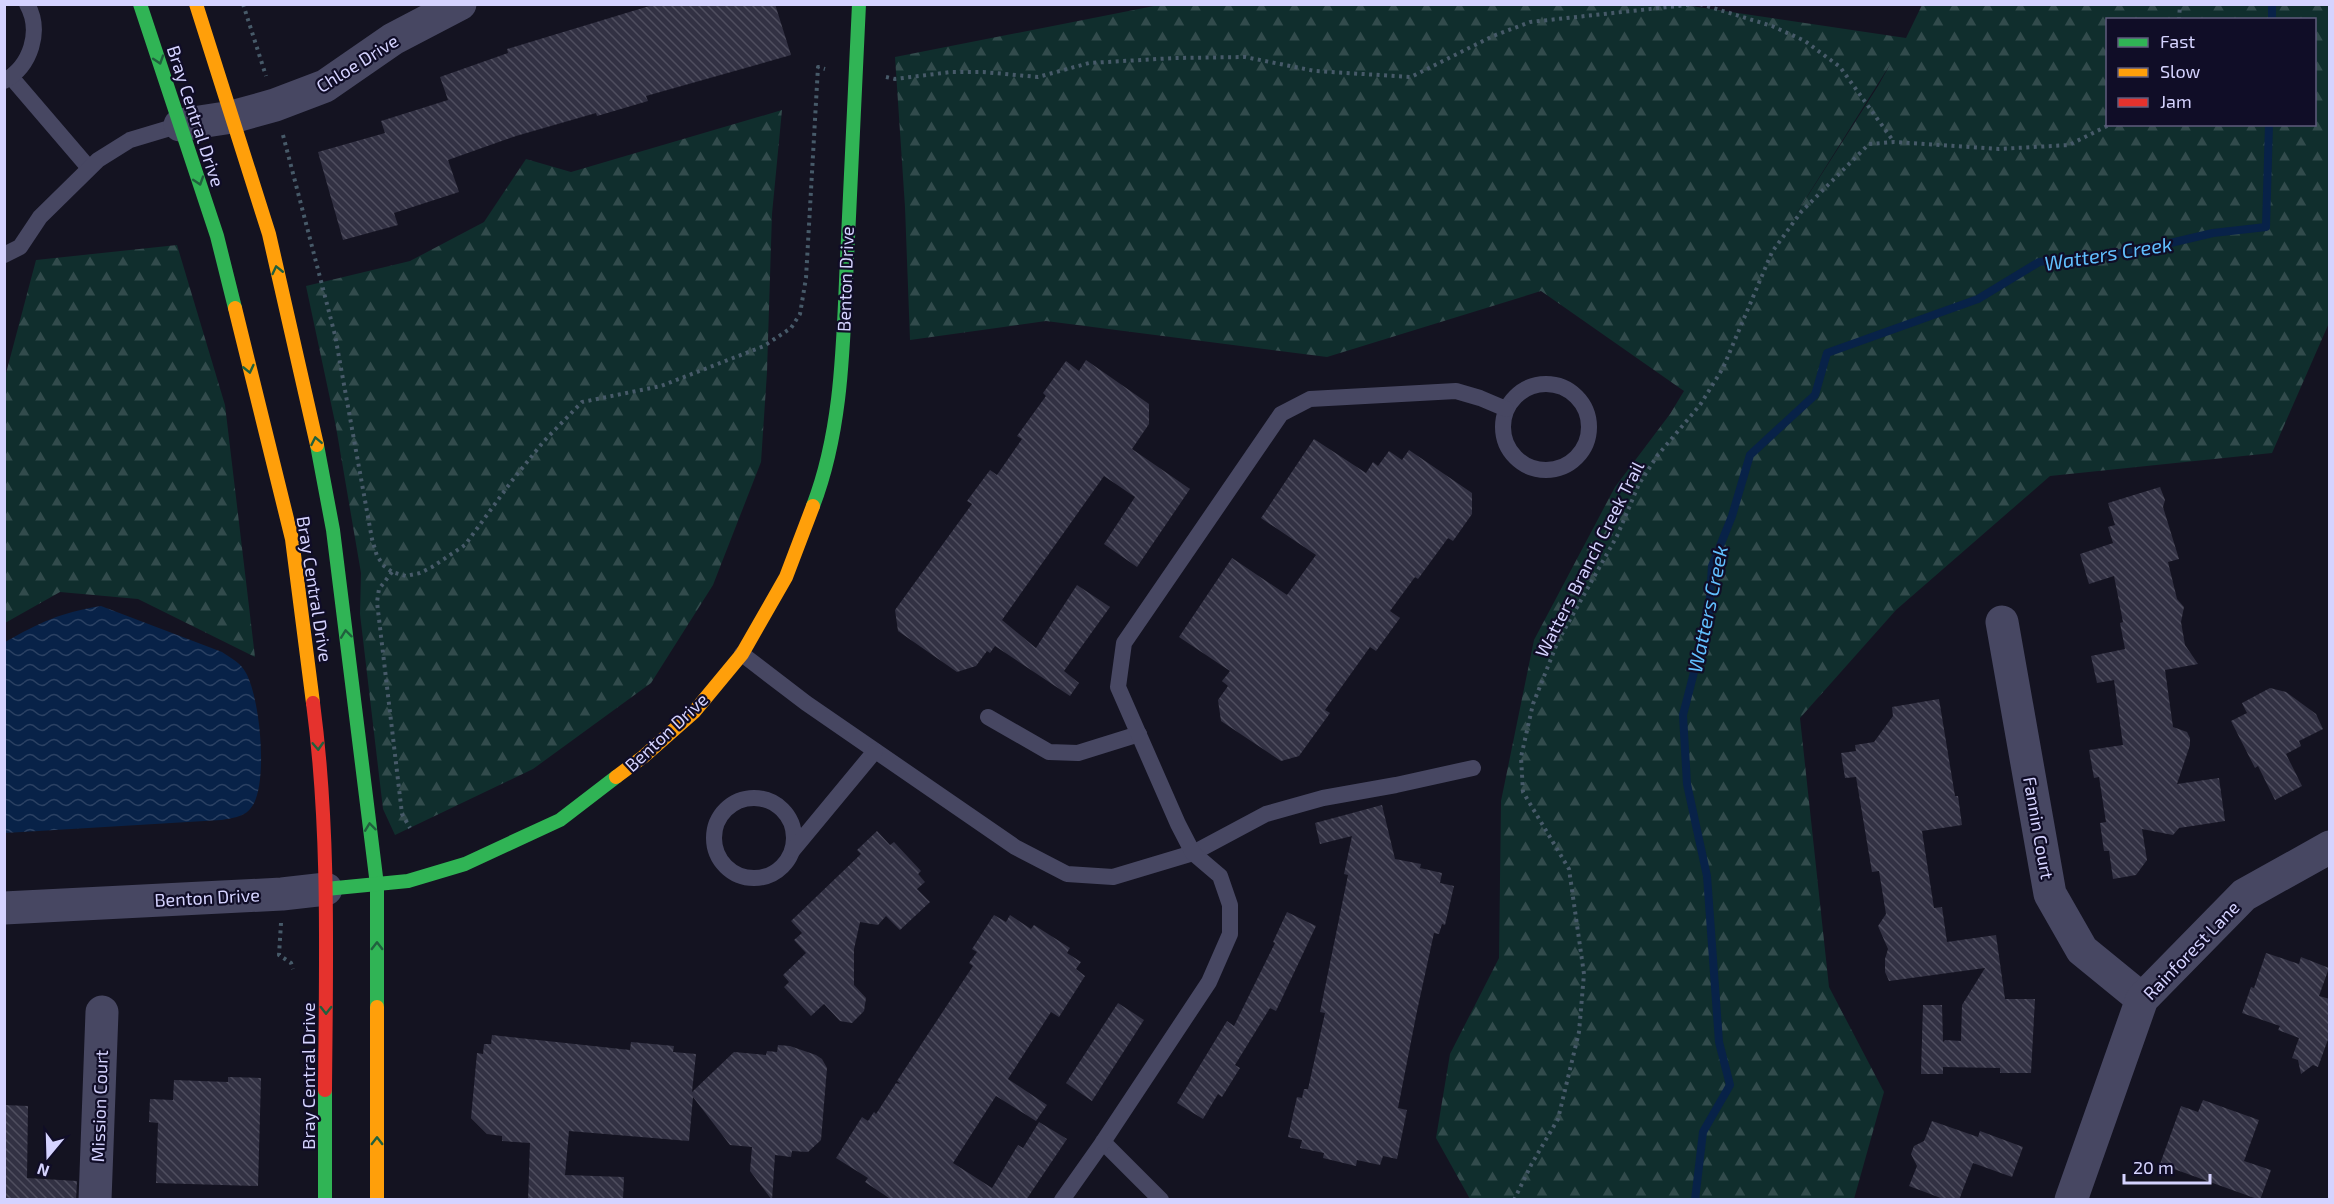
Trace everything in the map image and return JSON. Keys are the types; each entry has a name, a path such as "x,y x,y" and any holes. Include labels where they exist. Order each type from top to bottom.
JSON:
{"street":[{"name":"Bray Central Drive","path":"140,4 217,236 292,539 317,731 326,889 325,1200"},
{"name":"Bray Central Drive","path":"196,4 269,234 315,435 333,530 377,885 377,1200"},
{"name":"Chloe Drive","path":"180,125 232,117 275,105 325,86 393,39 460,4"},
{"name":"Benton Drive","path":"4,908 282,894 408,881 465,864 560,820 643,758 694,712 742,654 786,577 820,488 836,412 843,340 859,4"},
{"name":"Fannin Court","path":"2002,622 2050,894 2082,950 2142,999"},
{"name":"Rainforest Lane","path":"2072,1200 2142,999 2244,895 2330,847"},
{"name":"Mission Court","path":"95,1200 102,1012"}],"lane":[{"path":"27,4 33,24 30,54 22,66 8,79 89,168"},
{"path":"4,255 20,247 40,217 98,160 130,140 180,125"},
{"path":"1549,383 1564,387 1575,394 1588,415 1590,430 1586,443 1574,460 1555,469 1540,470 1525,465 1512,454 1504,441 1502,424 1506,409 1518,393 1532,385 1549,383"},
{"path":"1062,1200 1209,982 1230,934 1230,904 1220,876 1193,853 1118,687 1124,643 1281,414 1310,399 1456,391 1506,409"},
{"path":"742,654 806,703 1026,854 1067,874 1113,877 1193,853 1266,814 1323,798 1473,768"},
{"path":"988,717 1048,752 1078,753 1139,734"},
{"path":"793,850 792,824 786,813 776,804 764,799 750,798 732,805 719,819 715,831 715,844 720,857 728,867 739,874 752,877 765,876 777,870 787,861 793,850 875,751"},
{"path":"1103,1142 1161,1200"}],"path":[{"path":"243,4 275,105 335,335 372,539 377,556 384,566 392,572 406,576 420,573 465,546 544,441 582,402 661,386 764,346 791,328 800,314 806,278 818,67 895,79 951,72 983,72 1038,77 1089,63 1245,57 1315,71 1411,77 1493,36 1530,22 1696,4"},
{"path":"1700,4 1772,26 1804,41 1840,67 1894,142"},
{"name":"Watters Branch Creek Trail","path":"1514,1200 1558,1119 1579,1032 1584,974 1569,869 1523,792 1521,757 1533,704 1558,641 1617,536 1639,484 1657,456 1700,405 1722,368 1772,252 1801,212 1869,144 1894,142 1999,149 2069,145 2107,126"},
{"path":"392,572 379,589 377,602 402,814 410,828"},
{"path":"279,956 281,916"}],"green space":[{"path":"1164,4 1684,5 1906,38 1922,5 2329,5 2329,323 2272,453 2050,476 1896,610 1800,718 1829,987 1884,1092 1854,1199 1470,1199 1436,1138 1450,1054 1499,958 1501,801 1534,640 1615,487 1670,414 1684,391 1541,291 1327,357 1046,321 910,340 905,207 895,57","holes":["1891,63 1878,86 1786,230"]},
{"path":"782,110 772,214 767,372 761,462 713,585 651,683 533,769 395,835 383,809 360,614 361,573 336,427 306,286 410,261 484,222 526,159 571,172"},
{"path":"177,245 225,405 255,657 138,599 60,592 5,623 5,377 36,260"}],"water":[{"path":"101,606 222,652 244,669 255,701 261,759 258,793 247,812 221,820 5,833 5,642 51,619"}],"building":[{"path":"656,4 775,4 791,55 646,96 648,101 516,136 448,160 459,192 394,213 398,225 343,240 318,152 385,133 381,121 448,100 440,77 508,53 507,49"},
{"path":"1086,360 1149,404 1149,424 1132,449 1190,489 1137,567 1104,544 1135,497 1104,476 1002,620 1036,648 1077,585 1110,607 1064,671 1079,683 1070,696 995,646 990,653 987,651 976,666 957,672 898,631 895,610 972,504 967,501 990,470 997,475 1022,439 1017,436 1046,396 1043,393 1066,361 1079,371"},
{"path":"1314,439 1366,473 1373,462 1378,466 1389,451 1402,460 1409,450 1472,493 1472,514 1453,541 1448,538 1418,579 1415,577 1390,611 1400,618 1376,651 1370,647 1325,710 1330,713 1299,756 1281,761 1221,721 1218,700 1228,686 1222,681 1230,671 1179,637 1232,558 1287,595 1316,555 1261,518"},
{"path":"2160,487 2165,500 2163,507 2179,559 2168,562 2177,599 2184,607 2181,622 2185,645 2198,664 2165,670 2173,727 2187,732 2190,738 2190,745 2177,784 2219,778 2225,821 2179,828 2173,835 2142,829 2147,860 2136,875 2113,879 2109,851 2104,851 2100,823 2106,822 2099,777 2094,778 2089,750 2123,745 2114,680 2097,683 2091,656 2125,649 2120,623 2123,622 2114,576 2089,584 2080,554 2113,543 2108,527 2115,525 2108,503"},
{"path":"2270,688 2286,692 2316,714 2323,729 2299,741 2301,746 2286,754 2302,786 2275,800 2258,766 2255,768 2231,721 2247,713 2242,703"},
{"path":"1939,699 1962,825 1922,831 1934,908 1942,907 1947,942 1996,935 2005,999 2035,999 2031,1073 2000,1073 2000,1068 1943,1067 1943,1074 1921,1074 1923,1005 1942,1005 1943,1042 1945,1040 1961,1041 1962,1005 1985,968 1889,981 1885,972 1888,949 1878,926 1886,914 1879,871 1872,872 1856,777 1845,778 1841,753 1856,751 1855,745 1874,742 1893,716 1892,707"},
{"path":"1382,805 1395,859 1421,864 1420,868 1442,873 1440,883 1454,886 1445,925 1442,924 1439,934 1434,933 1417,1011 1398,1108 1407,1110 1397,1159 1383,1156 1380,1165 1357,1160 1356,1166 1323,1158 1324,1153 1300,1148 1302,1140 1288,1137 1297,1097 1302,1098 1304,1089 1308,1089 1325,1013 1320,1012 1348,875 1344,874 1352,836 1320,844 1315,823"},
{"path":"877,831 890,845 894,842 921,871 918,874 925,882 917,889 930,902 900,930 886,916 878,925 860,922 854,949 854,985 866,998 864,1011 852,1023 840,1021 824,1004 811,1016 784,987 789,982 783,975 806,953 794,940 802,933 791,921 861,854 857,850"},
{"path":"1287,912 1316,926 1276,1011 1270,1008 1235,1065 1240,1068 1222,1097 1218,1094 1203,1119 1177,1103 1227,1021 1234,1026 1275,943 1273,942"},
{"path":"994,915 1006,922 1010,915 1031,929 1034,925 1070,948 1067,953 1081,962 1076,969 1085,976 1059,1017 1051,1012 1008,1079 1047,1105 1036,1121 996,1096 953,1163 992,1188 1018,1145 1023,1148 1039,1122 1067,1139 1026,1200 892,1200 865,1182 868,1178 836,1158 862,1117 868,1121 874,1112 876,1114 896,1083 901,1084 897,1081 973,966 969,963 977,952 972,949"},
{"path":"2266,953 2299,964 2301,957 2329,968 2319,996 2330,999 2330,1034 2318,1067 2313,1065 2301,1074 2298,1060 2292,1058 2299,1038 2278,1030 2280,1026 2242,1013 2251,987 2254,988"},
{"path":"1118,1003 1144,1020 1092,1101 1066,1083"},
{"path":"492,1035 630,1050 631,1042 674,1046 673,1052 696,1054 692,1092 734,1052 766,1055 767,1051 777,1052 778,1045 790,1046 816,1055 822,1059 827,1068 821,1140 808,1152 792,1151 791,1157 775,1155 772,1200 750,1171 752,1147 730,1145 693,1097 689,1141 569,1131 565,1175 624,1177 623,1200 528,1200 530,1143 502,1141 502,1136 487,1134 471,1118 477,1053 483,1054 484,1044 491,1044"},
{"path":"228,1077 261,1078 258,1186 156,1183 158,1123 149,1122 150,1099 173,1100 174,1080 228,1082"},
{"path":"2203,1100 2259,1120 2244,1161 2271,1170 2260,1200 2160,1164 2181,1106 2198,1112"},
{"path":"4,1105 28,1106 27,1178 77,1181 76,1200 4,1200"},
{"path":"1932,1121 1978,1137 1980,1131 2023,1147 2012,1177 1973,1163 1959,1200 1946,1200 1909,1186 1917,1166 1911,1154 1914,1146 1924,1141"}],"waterway":[{"name":"Watters Creek","path":"2272,4 2272,18"},
{"name":"Watters Creek","path":"1695,1200 1703,1132 1730,1085 1719,1042 1707,876 1687,784 1683,715 1709,614 1712,566 1732,516 1750,455 1815,395 1827,353 1978,299 2039,262 2132,252 2213,233 2266,227 2269,126"}],"traffic: fast":[{"path":"140,4 217,236 235,308"},
{"path":"813,506 830,446 840,384 859,4"},
{"path":"317,445 333,530 377,885 377,1007"},
{"path":"326,889 408,881 465,864 560,820 616,777"},
{"path":"325,1090 325,1200"}],"traffic: slow":[{"path":"196,4 269,234 317,445"},
{"path":"235,308 292,539 313,703"},
{"path":"616,777 643,757 694,712 742,654 786,577 813,506"},
{"path":"377,1007 377,1200"}],"traffic: jam":[{"path":"313,703 325,848 325,1090"}]}
